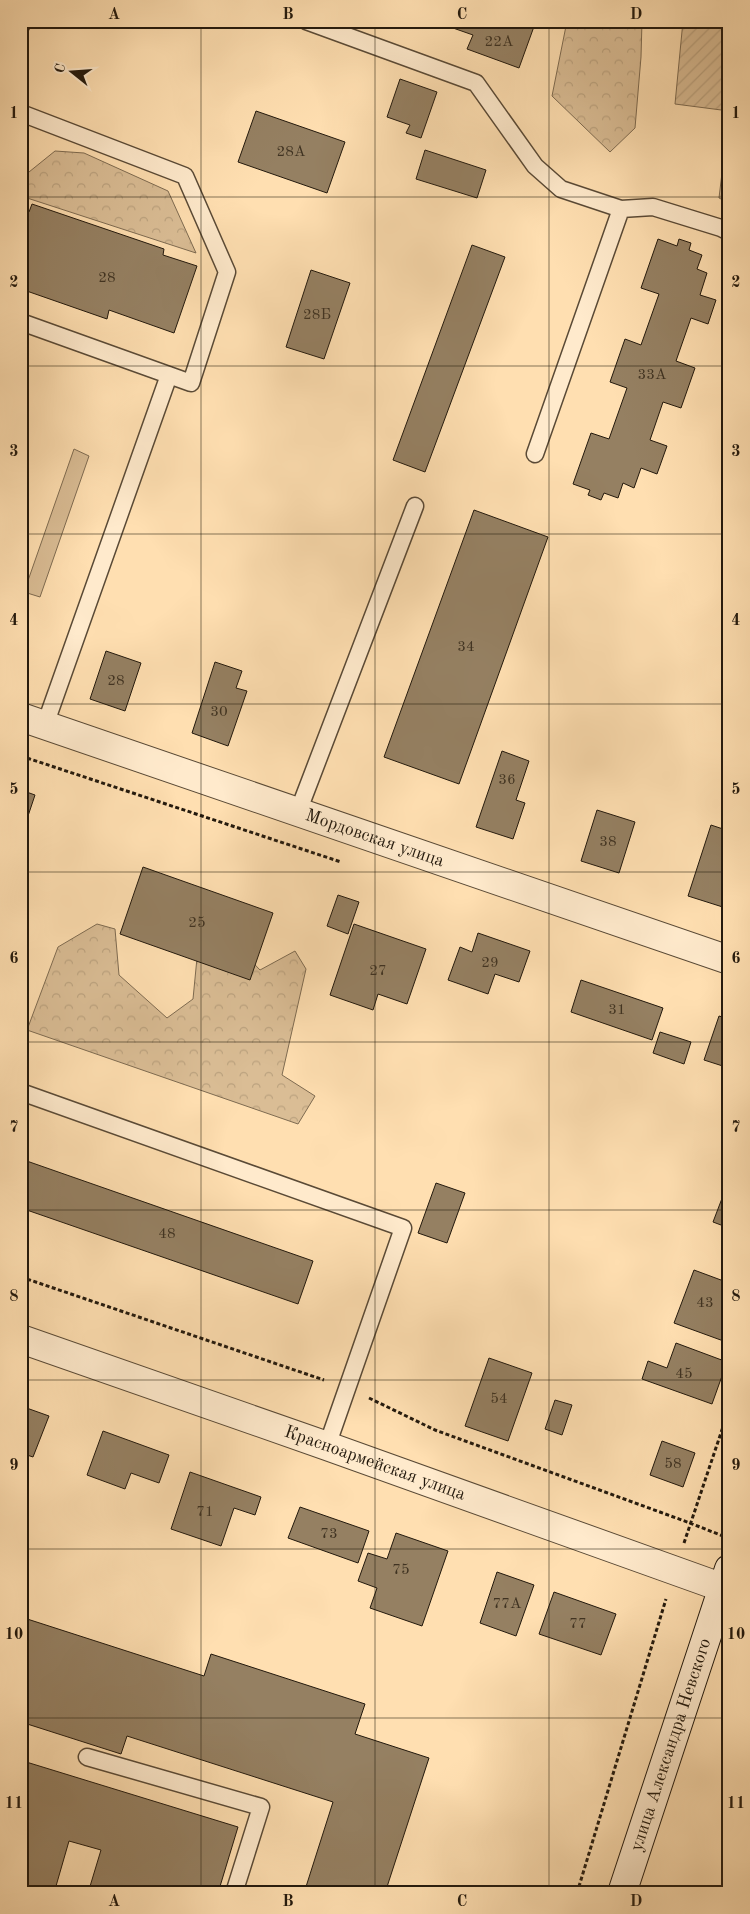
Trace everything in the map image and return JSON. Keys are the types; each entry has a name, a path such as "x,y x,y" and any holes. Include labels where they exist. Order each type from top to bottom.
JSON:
{"street":[{"name":"Мордовская улица","path":"33,721 729,960"},
{"name":"Красноармейская улица","path":"21,1339 675,1571 727,1582"},
{"name":"улица Александра Невского","path":"622,1893 727,1582"}],"lane":[{"path":"21,26 23,21"},
{"path":"306,21 476,83 535,166 561,189 621,209 652,207 729,232"},
{"path":"21,114 185,176 226,272 191,382 21,322"},
{"path":"535,454 621,209"},
{"path":"33,721 169,375"},
{"path":"298,812 415,506"},
{"path":"21,1092 403,1228 327,1446"},
{"path":"87,1757 261,1807 234,1893"}],"path":[{"path":"21,1277 347,1388 435,1430 690,1522 729,1538"},
{"path":"577,1893 690,1522 729,1409"}],"green space":[{"path":"567,21 642,21 635,128 610,152 552,96"},
{"path":"683,21 729,21 729,111 675,104"},
{"path":"729,114 729,203 719,198"},
{"path":"55,151 84,153 168,191 196,253 21,196 21,172 29,172"},
{"path":"74,449 89,456 40,597 24,592"},
{"path":"97,924 115,929 119,975 167,1018 193,999 197,958 235,944 260,970 295,951 306,969 282,1075 315,1096 298,1124 27,1030 58,947"}],"building":[{"path":"433,21 536,21 519,68 467,49 473,35"},
{"path":"400,79 437,92 421,138 406,133 410,125 387,117"},
{"path":"256,111 345,142 327,193 238,162"},
{"path":"425,150 486,170 477,198 416,179"},
{"path":"32,204 164,249 163,255 197,266 174,333 109,310 107,319 21,289 21,209 29,212"},
{"path":"658,239 677,246 679,239 691,243 689,250 702,255 697,269 707,273 700,295 716,300 708,324 691,318 676,361 695,368 681,408 663,402 650,440 667,446 657,474 641,468 634,488 623,483 618,498 604,493 601,500 588,495 590,490 573,484 591,433 609,439 627,388 610,382 625,339 641,345 659,294 641,288"},
{"path":"472,245 505,257 425,472 393,460"},
{"path":"311,270 350,283 324,359 286,347"},
{"path":"474,510 548,537 459,784 384,757"},
{"path":"106,651 141,663 125,711 90,699"},
{"path":"215,662 242,671 236,688 247,691 228,746 192,733"},
{"path":"502,751 529,761 516,800 525,803 513,839 476,827"},
{"path":"21,790 35,795 21,837"},
{"path":"597,810 635,822 619,873 581,861"},
{"path":"711,825 729,831 729,909 688,896"},
{"path":"143,867 273,913 250,980 120,934"},
{"path":"338,895 359,902 348,934 327,926"},
{"path":"354,924 426,949 407,1004 378,994 373,1010 330,995"},
{"path":"478,933 530,951 519,982 495,974 488,994 448,980 460,947 472,952"},
{"path":"581,980 663,1008 652,1040 571,1012"},
{"path":"719,1016 729,1019 729,1068 704,1060"},
{"path":"660,1032 691,1042 684,1064 653,1053"},
{"path":"21,1159 313,1261 298,1304 21,1208"},
{"path":"729,1180 729,1228 713,1222"},
{"path":"436,1183 465,1193 447,1243 418,1233"},
{"path":"694,1270 729,1283 729,1343 674,1323"},
{"path":"676,1343 727,1362 712,1404 642,1379 648,1361 667,1368"},
{"path":"489,1358 532,1373 508,1441 465,1426"},
{"path":"555,1400 572,1405 562,1435 545,1429"},
{"path":"21,1406 49,1416 33,1457 21,1453"},
{"path":"103,1431 169,1455 159,1483 131,1473 125,1489 87,1475"},
{"path":"662,1441 695,1453 683,1487 650,1475"},
{"path":"190,1472 261,1497 255,1515 234,1508 221,1546 171,1529"},
{"path":"300,1507 369,1531 358,1563 288,1538"},
{"path":"396,1533 448,1551 422,1626 370,1608 377,1588 358,1581 368,1553 387,1559"},
{"path":"497,1572 534,1585 516,1636 480,1623"},
{"path":"554,1592 616,1614 601,1655 539,1634"},
{"path":"21,1617 204,1676 211,1654 365,1704 355,1734 429,1758 385,1893 304,1893 333,1802 127,1736 121,1754 21,1722"},
{"path":"23,1761 238,1827 218,1893 88,1893 101,1850 69,1841 54,1893 21,1893 21,1767"}]}
